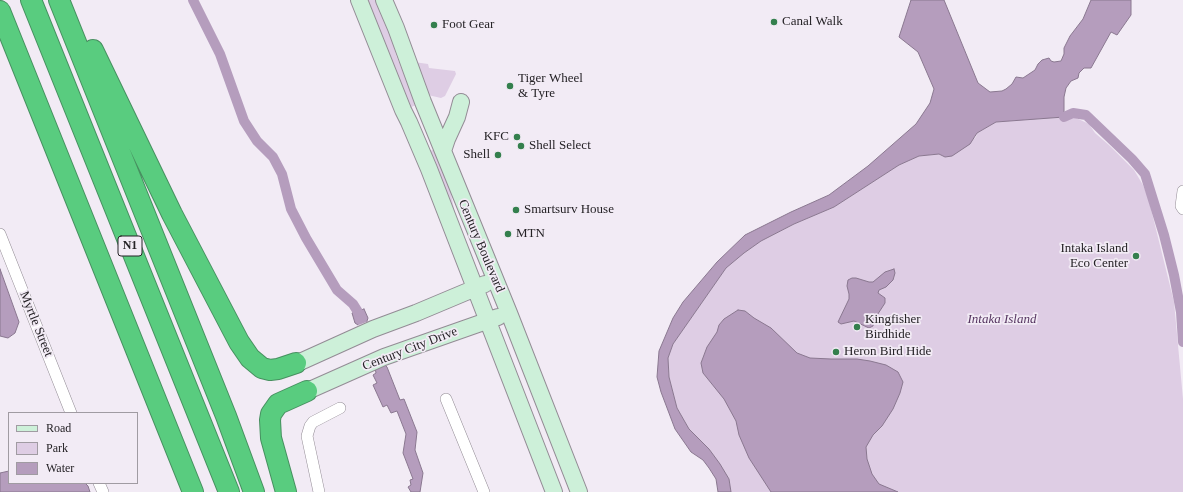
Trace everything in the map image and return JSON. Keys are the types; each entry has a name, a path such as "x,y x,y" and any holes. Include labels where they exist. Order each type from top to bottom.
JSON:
{"highway":[{"name":"N1","path":"31,0 229,492"},
{"path":"59,0 223,409 254,492"},
{"path":"68,0 172,214 239,342 250,358 262,368 270,370 278,369 298,362"},
{"name":"N1","path":"0,11 193,492"},
{"path":"286,492 271,438 271,414 278,404 310,390"}],"main road":[{"name":"Century Boulevard","path":"359,0 403,110 429,169 554,492"},
{"name":"Century Boulevard","path":"384,0 579,492"},
{"path":"443,151 457,117 461,102"},
{"path":"298,362 366,332 495,280"},
{"name":"Century City Drive","path":"310,390 377,360 509,313"}],"street":[{"path":"1183,191 1181,206 1183,209"},
{"name":"Myrtle Street","path":"0,234 72,412"},
{"path":"446,399 484,492"},
{"path":"319,492 307,436 310,426 314,422 340,408"}],"green space":[{"path":"368,0 378,0 388,23 396,55 416,105 409,108"},
{"path":"414,62 428,64 429,68 455,71 456,74 445,96 441,98 428,95"},
{"name":"Intaka Island","path":"1054,117 1074,117 1089,124 1095,133 1134,170 1148,197 1174,302 1183,399 1183,492 731,492 729,479 709,449 689,429 677,408 669,377 668,358 673,344 726,268 761,241 794,224 834,207 899,165 919,156 939,154 945,157 958,152 976,137 977,133 996,122"},
{"path":"437,148 446,169 455,214 430,151"}],"water":[{"path":"911,0 944,0 978,83 990,92 1002,91 1006,89 1012,84 1016,77 1023,78 1035,70 1042,60 1049,58 1054,62 1061,61 1064,54 1064,48 1070,36 1083,19 1091,0 1131,0 1131,15 1117,35 1111,32 1091,68 1084,68 1079,73 1078,78 1071,81 1066,88 1064,97 1064,117 996,122 977,133 970,144 952,156 945,157 939,154 919,156 899,165 834,207 794,224 761,241 726,268 673,344 668,358 669,377 677,408 689,429 709,449 729,479 731,492 718,492 716,479 709,468 703,460 691,452 675,429 657,377 659,351 673,318 683,302 717,262 745,235 829,195 868,166 916,124 930,103 934,89 918,52 899,37"},
{"path":"0,269 19,322 15,333 8,338 0,336"},
{"path":"894,269 895,273 893,280 886,287 879,290 878,293 885,298 885,303 874,320 873,326 869,328 854,321 841,324 838,322 849,299 847,286 848,280 856,278 873,282 885,272"},
{"path":"364,309 368,318 367,321 400,400 404,399 417,432 415,450 423,473 420,492 411,492 408,487 411,485 410,480 413,479 403,453 406,434 397,411 391,413 387,405 383,407 373,385 377,383 373,375 376,373 375,368 352,313"},
{"path":"738,310 745,311 771,328 797,353 810,358 857,359 870,361 886,365 898,372 903,382 900,393 893,409 882,426 873,435 866,447 867,459 872,474 879,484 898,492 771,492 749,458 739,435 736,421 724,399 703,373 701,363 707,347 717,332 719,325 724,319"},
{"path":"8,471 8,484 86,484 90,492 0,492 0,473"}],"pier":[{"path":"369,321 386,363 373,369 356,326"}],"waterway":[{"path":"193,0 220,54 244,121 257,141 273,157 282,174 291,209 306,238 337,290 353,304 358,312"},
{"path":"1064,117 1073,113 1086,115 1132,159 1145,174 1164,235 1174,275 1181,312 1183,342"}],"place":[{"name":"Canal Walk","path":"774,22"},
{"name":"Foot Gear","path":"434,25"},
{"name":"Tiger Wheel & Tyre","path":"510,86"},
{"name":"KFC","path":"517,137"},
{"name":"Shell Select","path":"521,146"},
{"name":"Shell","path":"498,155"},
{"name":"Smartsurv House","path":"516,210"},
{"name":"MTN","path":"508,234"},
{"name":"Intaka Island Eco Center","path":"1136,256"},
{"name":"Kingfisher Birdhide","path":"857,327"},
{"name":"Heron Bird Hide","path":"836,352"}]}
